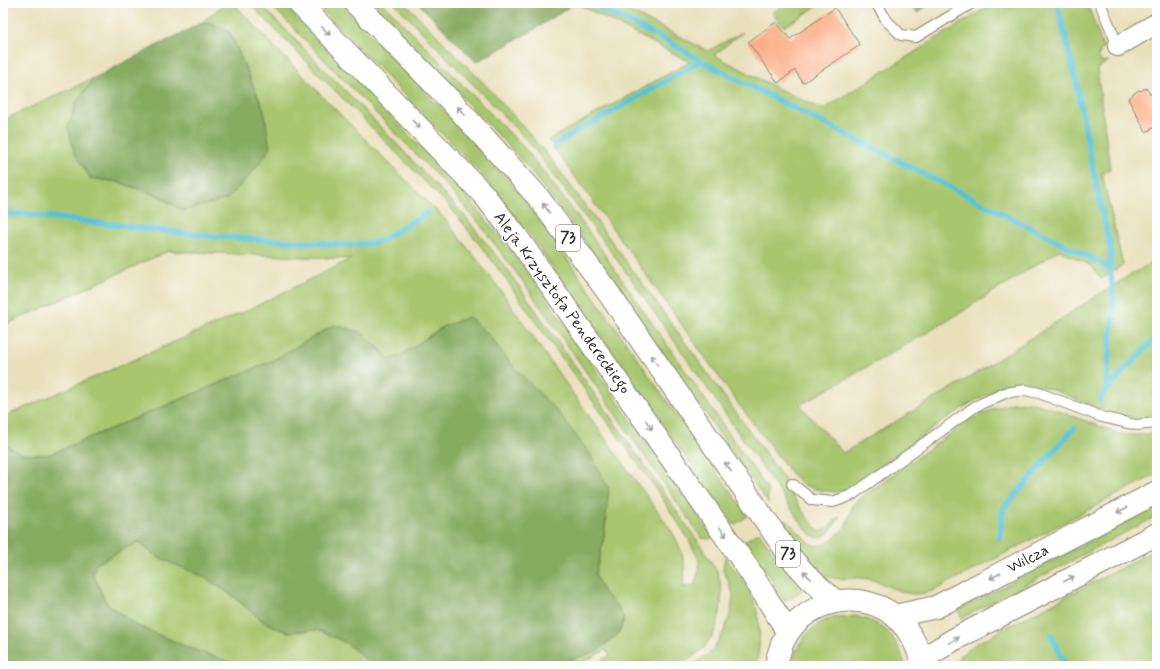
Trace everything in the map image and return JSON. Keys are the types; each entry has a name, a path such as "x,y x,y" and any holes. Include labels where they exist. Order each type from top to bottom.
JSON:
{"main road":[{"name":"Aleja Krzysztofa Pendereckiego","path":"299,3 484,196 517,236 749,570 783,624 787,634"},
{"name":"73","path":"355,3 452,101 538,197 607,292 792,559 810,579 835,601"},
{"name":"Wilcza","path":"895,616 936,607 1157,492"},
{"path":"776,666 778,656 787,634 800,619 816,608 835,601 857,600 877,605 895,616 912,636 921,663 953,640 1157,534"}],"street":[{"path":"1118,46 1157,23"}],"lane":[{"path":"876,3 887,21 901,35 916,37 972,3"},
{"path":"1100,3 1118,46"},
{"path":"792,484 812,500 833,502 852,495 976,406 1005,393 1025,390 1039,393 1102,417 1136,425 1157,423"}],"green space":[{"path":"225,3 233,3 320,94 445,219 499,288 673,533 681,550 685,568 683,587 694,586 699,569 699,560 689,540 652,483 494,263 450,207 249,3 259,3 372,118 462,213 506,268 699,543 718,573 722,592 720,614 714,633 704,648 680,666 590,666 611,655 605,650 576,666 552,666 597,651 619,633 624,619 617,606 604,593 595,574 603,543 606,522 513,366 488,334 444,326 400,356 389,359 377,346 334,325 272,361 48,455 21,454 8,446 3,445 3,417 250,309 351,259 168,251 3,326 3,120 94,78 76,103 90,178 118,182 159,196 183,211 264,110 230,33 215,24 201,23"},
{"path":"269,3 282,3 453,181 474,205 514,255 552,307 713,537 710,539 702,538 524,283 478,222 443,182"},
{"path":"315,3 339,3 453,120 515,188 543,225 748,516 734,525 530,235 480,173"},
{"path":"371,3 383,3 528,152 584,225 768,490 768,503 578,232 530,170"},
{"path":"394,3 405,3 493,93 554,163 785,480 795,500 805,515 820,532 825,530 840,516 830,532 822,537 814,536 802,524 629,276 529,142"},
{"path":"418,3 575,3 532,31 476,62"},
{"path":"576,3 613,3 708,51 743,32 714,55 781,90 823,109 994,3 1087,3 1103,47 1098,56 1101,62 1109,61 1097,69 1110,169 1102,174 1123,265 1101,279 1092,266 1059,250 944,323 800,405 843,453 967,379 1125,278 1157,260 1157,416 1143,418 1115,414 1057,391 1029,384 1019,384 994,391 963,408 847,491 823,491 803,485 790,472 737,402 548,140 690,62"},
{"path":"786,3 822,3 784,27 772,13"},
{"path":"909,3 932,3 917,13"},
{"path":"201,23 215,24 230,33 264,110 270,149 250,175 227,199 183,211 159,196 118,182 90,178 74,152 68,127 76,103 94,78"},
{"path":"469,317 488,334 513,366 557,411 590,454 609,489 603,543 595,574 604,593 617,606 624,619 619,633 597,651 552,666 374,666 345,642 317,630 287,632 264,622 230,594 202,576 158,557 138,542 96,564 93,575 107,604 136,625 192,649 239,666 3,666 3,445 8,446 21,454 48,455 272,361 334,325 362,332 389,359 400,356 444,326"},
{"path":"1030,402 1051,408 1120,434 1138,435 1157,432 1157,474 940,587 922,594 911,594 868,579 832,578 826,576 808,561 778,520 788,521 808,542 815,546 825,544 845,527 854,503 969,420 993,409 1012,403"},
{"path":"1157,506 1157,516 962,618 958,610"},
{"path":"759,532 802,590 795,596 784,601 773,581 745,541"},
{"path":"138,542 158,557 202,576 230,594 264,622 287,632 317,630 345,642 374,666 239,666 192,649 136,625 107,604 93,574 96,563"},
{"path":"1157,549 1157,666 953,666 961,655 977,643"},
{"path":"725,556 748,588 756,606 759,623 759,649 756,666 692,666 712,651 723,633 731,613 733,595 723,570"},
{"path":"855,616 880,625 890,634 901,652 905,666 792,666 797,649 812,629 827,620 836,617"}],"building":[{"path":"835,8 860,45 803,83 795,70 778,83 748,42 776,22 790,39"},
{"path":"1146,88 1150,94 1157,96 1157,126 1146,132 1128,99 1138,90 1141,91"}],"waterway":[{"path":"590,3 665,40 701,61 1110,268"},
{"path":"1057,3 1076,81 1111,251 1110,268 1114,303 1106,390"},
{"path":"554,145 701,61"},
{"path":"3,214 25,214 208,236 348,245 375,243 427,213"},
{"path":"1100,400 1106,390 1154,339 1157,339"},
{"path":"1000,539 1003,509 1074,428"},
{"path":"1051,635 1066,666"}]}
